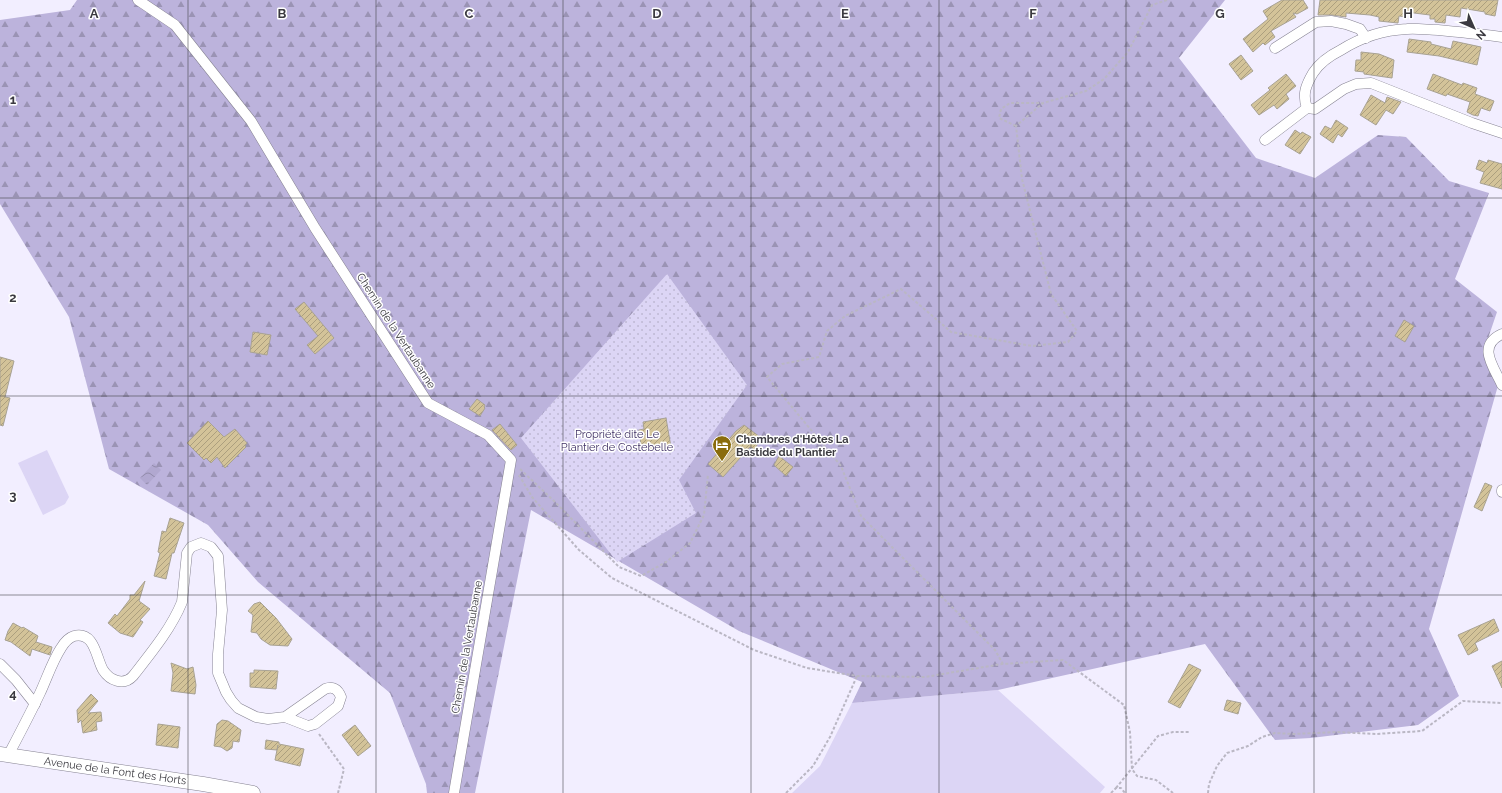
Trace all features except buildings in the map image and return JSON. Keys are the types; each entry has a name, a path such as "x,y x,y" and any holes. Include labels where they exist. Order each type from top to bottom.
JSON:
{"main road":[{"name":"Avenue de la Font des Horts","path":"5,754 202,788 253,793"}],"street":[{"name":"Chemin de la Vertaubanne","path":"138,0 175,25 251,121 315,228 428,403 488,435 511,460 454,793"},
{"path":"1275,48 1316,22 1331,20 1360,29 1366,38"},
{"path":"1307,108 1304,99 1306,89 1317,68 1326,58 1366,38 1393,30 1409,28 1476,33 1502,37"},
{"path":"1307,108 1314,110 1344,89 1356,84 1371,83 1464,120 1502,133"},
{"path":"1265,140 1307,108"},
{"path":"1502,334 1496,337 1489,345 1488,356 1502,384"},
{"path":"5,754 11,750 65,642 76,636 81,636 91,641 107,674 119,682 130,680 163,636 179,610 182,602 187,553 191,546 201,543 211,547 215,551 219,562 222,610 218,654 218,673 230,700 238,708 256,717 268,719 285,717 325,688 330,687 337,690 341,697 338,706 313,725 308,726 301,724 285,717"},
{"path":"0,664 16,680 35,704"}],"path":[{"path":"1016,126 999,118 1001,109 1010,103 1043,103 1086,91 1104,79 1128,52 1152,5 1167,0"},
{"path":"1016,126 1043,103"},
{"path":"1003,664 995,650 861,516 842,466 767,377 782,364 819,357 827,330 845,316 901,288 951,332 1032,346 1068,342 1077,331 1051,294 1022,179 1016,126"},
{"path":"511,460 554,501 618,568 641,576 666,562 690,543 704,515 708,474"},
{"path":"511,460 532,497 579,550 612,578 754,650 808,668 857,676 925,677 1003,664 1063,660 1124,705 1130,732 1132,769 1137,776 1156,780 1173,793"},
{"path":"786,793 812,766 826,743 857,676"},
{"path":"1208,793 1209,784 1217,766 1227,753 1248,746 1275,733 1294,734 1337,732 1376,734 1422,731 1463,701 1502,703"},
{"path":"313,725 344,769 338,793"},
{"path":"1111,793 1158,736 1173,732 1189,732"},
{"path":"1116,788 1120,788 1125,793"}],"green space":[{"path":"77,0 1225,0 1179,58 1256,158 1315,178 1378,135 1406,137 1449,181 1489,193 1455,279 1497,312 1483,353 1499,382 1429,629 1459,696 1418,725 1311,738 1275,740 1205,644 998,690 852,703 862,682 739,631 531,510 475,793 427,793 426,784 390,693 258,582 208,525 109,469 69,317 0,204 0,20 70,10"},
{"name":"Propriété dite Le Plantier de Costebelle","path":"667,274 747,385 679,480 696,513 617,562 521,438"},
{"path":"47,450 69,497 65,504 43,515 18,463"},
{"path":"998,690 1105,787 1100,793 792,793 820,766 852,703"}],"water":[{"path":"154,463 161,470 147,485 140,478"}],"place":[{"name":"Chambres d'Hôtes La Bastide du Plantier","path":"722,462"}]}
